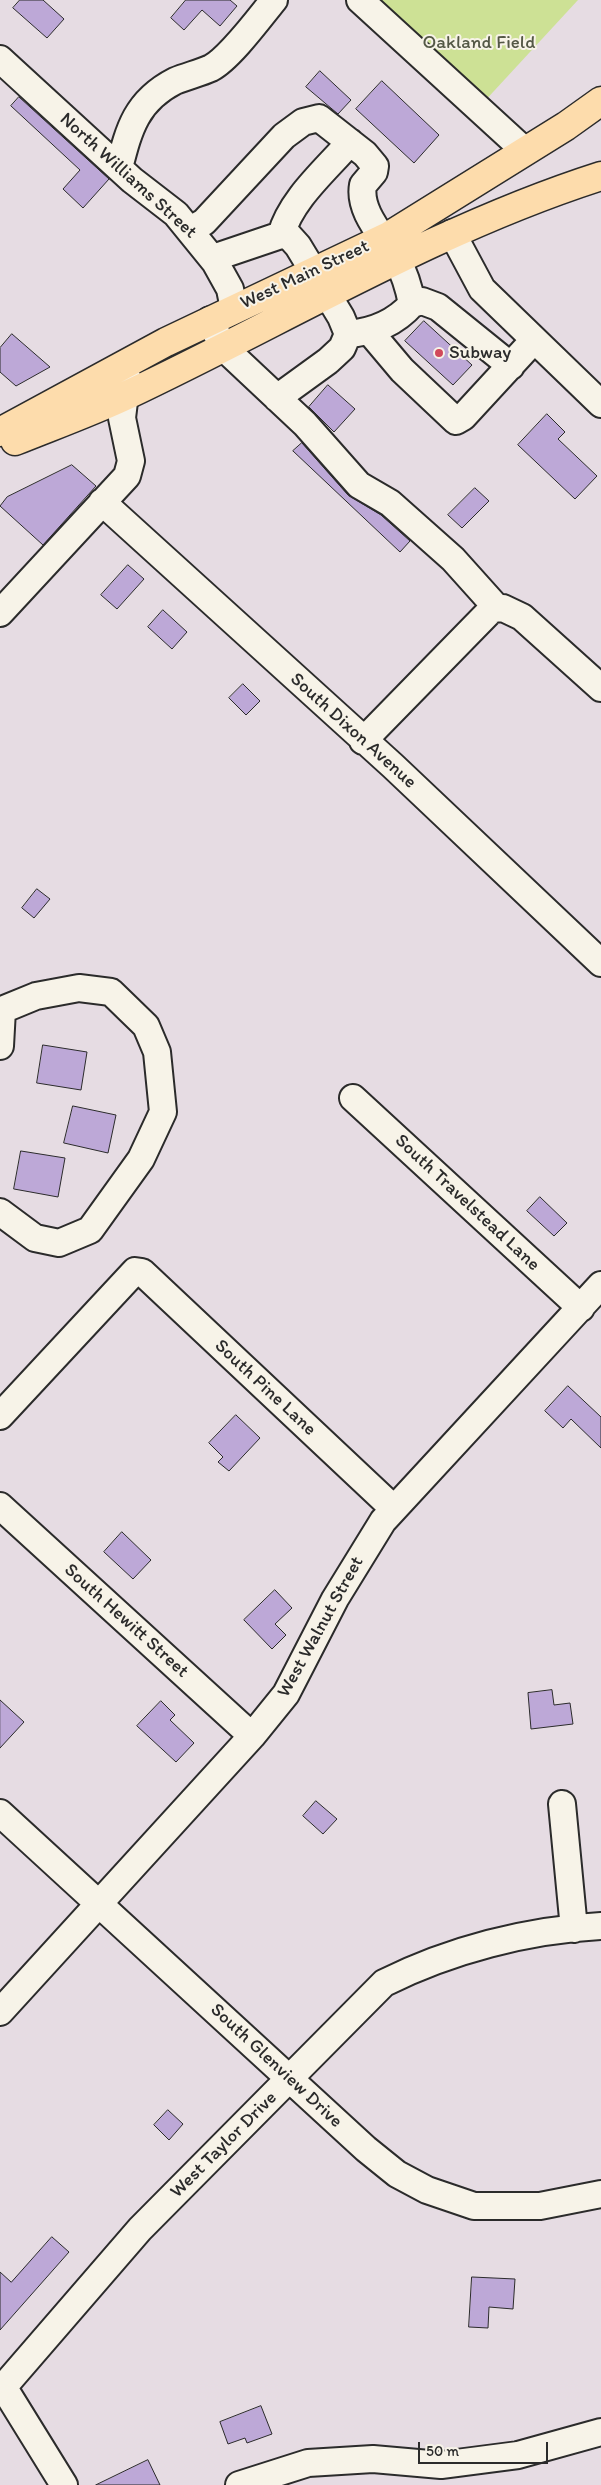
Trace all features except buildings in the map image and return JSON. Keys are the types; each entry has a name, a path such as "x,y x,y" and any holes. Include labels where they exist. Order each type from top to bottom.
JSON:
{"highway":[{"name":"West Main Street","path":"0,448 126,395 327,296 525,151 601,101"},
{"name":"West Main Street","path":"0,432 127,363 314,271 452,234 542,195 601,176"}],"street":[{"path":"119,168 132,121 147,102 172,82 212,68 228,53 274,0"},
{"path":"360,0 525,151"},
{"name":"North Williams Street","path":"0,59 119,168 176,214 213,258 230,288 222,315 223,347"},
{"path":"190,230 204,222 284,136 303,122 319,118 366,154 375,166 374,172 363,185 361,193 362,203 390,250 408,286 412,304"},
{"path":"281,235 285,219 295,205 350,142"},
{"path":"452,234 482,289 601,404"},
{"path":"213,258 281,235 289,236 314,271 341,317 456,420 463,417 534,340"},
{"path":"277,398 328,361 359,333 403,314 412,304 422,301 438,307 511,366"},
{"path":"223,347 305,424 360,484 390,503 453,558 498,608"},
{"path":"0,613 127,476 131,461 122,418 126,395 127,363"},
{"name":"South Dixon Avenue","path":"102,502 363,741 601,964"},
{"path":"363,741 492,609 502,608 522,617 601,688"},
{"path":"0,1046 2,1010 36,996 79,988 111,992 146,1026 157,1052 163,1112 141,1159 116,1198 90,1230 59,1243 43,1240 35,1238 0,1212"},
{"name":"South Travelstead Lane","path":"353,1098 581,1308"},
{"name":"South Pine Lane","path":"0,1416 135,1271 142,1272 393,1508"},
{"name":"West Walnut Street","path":"0,2012 252,1736 286,1694 335,1599 393,1508 601,1285"},
{"name":"South Hewitt Street","path":"0,1506 252,1736"},
{"path":"562,1804 574,1929"},
{"name":"South Glenview Drive","path":"0,1812 366,2149 397,2174 427,2190 474,2206 540,2206 601,2194"},
{"name":"West Taylor Drive","path":"2,2390 140,2229 384,1983 413,1968 476,1948 519,1937 601,1926"},
{"path":"2,2390 64,2485"},
{"path":"239,2485 308,2464 373,2459 441,2465 518,2455 601,2432"}],"green space":[{"name":"Oakland Field","path":"365,0 578,0 482,104"}],"place":[{"name":"Subway","path":"439,353"}]}
